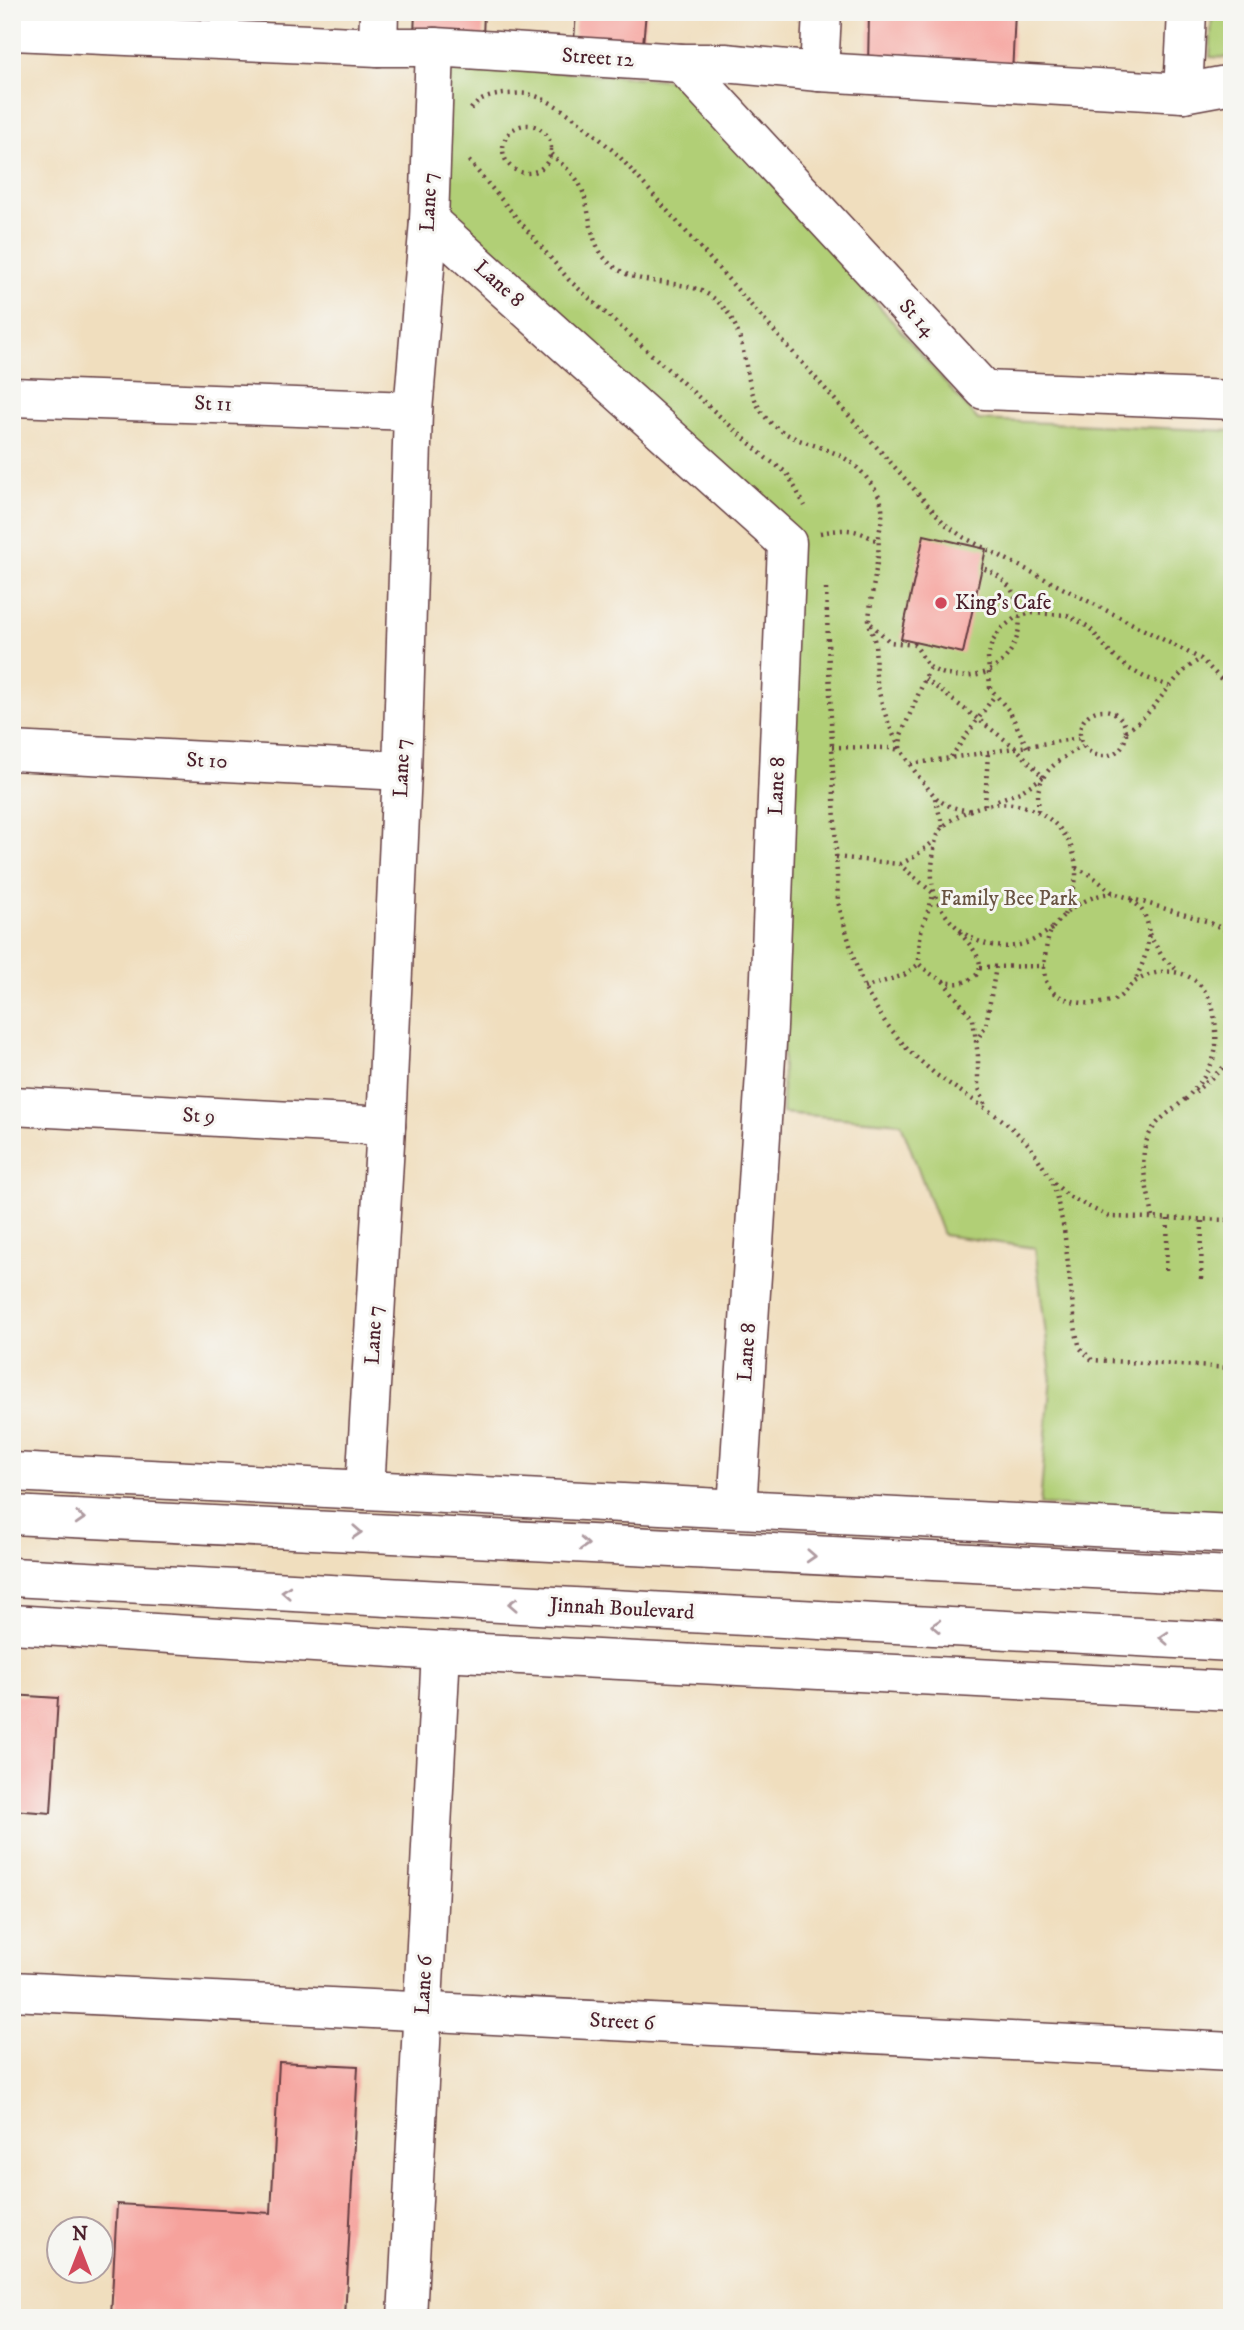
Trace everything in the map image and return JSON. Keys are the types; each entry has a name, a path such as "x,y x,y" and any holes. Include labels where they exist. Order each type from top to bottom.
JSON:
{"street":[{"path":"819,72 822,12"},
{"path":"1183,93 1187,12"},
{"name":"Street 12","path":"12,31 378,30 435,47 681,63 724,63 819,72 1183,93 1232,85"},
{"name":"Lane 7","path":"365,1490 386,1126 402,771 413,411 429,221 435,47"},
{"name":"St 14","path":"681,63 984,390 1232,400"},
{"name":"Lane 8","path":"429,221 787,543 768,1027 737,1508"},
{"name":"St 11","path":"12,397 413,411"},
{"name":"St 10","path":"12,751 402,771"},
{"name":"St 9","path":"12,1106 386,1126"},
{"path":"12,1472 1232,1534"},
{"path":"12,1515 1232,1576"},
{"name":"Jinnah Boulevard","path":"12,1577 1232,1642"},
{"path":"12,1623 441,1651 1232,1691"},
{"name":"Lane 6","path":"407,2318 441,1651"},
{"name":"Street 6","path":"12,1991 1232,2052"}],"path":[{"path":"466,118 473,106 485,98 500,94 527,94 569,115 618,155 945,524 963,537 1201,659 1224,682 1232,702"},
{"path":"551,154 548,161 535,172 519,172 512,168 503,155 504,139 508,132 522,124 538,127 549,138 551,154 579,182 589,212 594,240 610,264 641,280 691,286 705,292 729,315 744,347 752,393 759,408 770,421 795,438 835,452 861,471 879,494 884,512 869,622 875,642 876,675 881,696 900,750 935,797 948,807 969,811"},
{"path":"466,155 569,280 787,474 806,510"},
{"path":"817,541 814,534 858,530 879,542"},
{"path":"869,622 890,642 914,645 930,667 947,675 965,677 989,671 1000,665 1012,650 1019,633 1020,616 1015,597 1005,581 982,568"},
{"path":"826,586 836,857 841,915 864,988 885,1022 908,1051 935,1074 1007,1124 1030,1146 1054,1182 1068,1196 1109,1217 1232,1220"},
{"path":"1027,747 1010,712 990,688 988,658 992,642 1002,628 1020,616 1031,613 1068,615 1088,626 1110,653 1128,668 1169,686"},
{"path":"1126,731 1150,712 1187,667 1201,659"},
{"path":"900,750 901,735 930,667"},
{"path":"925,679 1016,748 1043,777"},
{"path":"951,758 995,695"},
{"path":"1098,710 1105,710 1120,717 1126,731 1122,746 1109,755 1094,754 1083,746 1080,738 1081,724 1091,713 1098,710"},
{"path":"910,764 1080,738"},
{"path":"899,864 933,893 943,914 978,957 980,967 977,975 967,982 954,985 931,975 919,964 923,922 931,909 933,893 931,869 935,841 943,827 969,811 1020,792 1043,777 1052,766 1083,746"},
{"path":"832,747 900,750"},
{"path":"985,805 988,752"},
{"path":"1038,811 1038,791 1043,777"},
{"path":"935,797 943,827"},
{"path":"991,803 1015,803 1038,811 1057,825 1070,845 1076,868 1074,891 1064,915"},
{"path":"836,857 899,864 914,857 935,841"},
{"path":"1076,868 1091,875 1112,893"},
{"path":"1124,896 1137,904 1148,923 1149,934 1140,970 1134,982 1121,996 1090,1004 1056,994 1048,987 1044,975 1048,937 1064,915 1104,893 1124,896 1206,921 1232,933"},
{"path":"959,932 980,943 1004,946 1028,943 1052,929"},
{"path":"1149,934 1163,958 1197,984 1213,1007 1217,1035 1213,1061 1203,1079 1185,1100"},
{"path":"864,988 904,975 919,964"},
{"path":"980,967 1044,965"},
{"path":"976,1042 986,1025 996,967"},
{"path":"1134,982 1152,973 1178,971"},
{"path":"942,980 973,1019 978,1086 986,1108"},
{"path":"1153,1217 1143,1167 1143,1148 1159,1121 1232,1060"},
{"path":"1054,1182 1064,1229 1076,1333 1080,1348 1091,1360 1232,1368"},
{"path":"1166,1270 1168,1217"},
{"path":"1201,1279 1202,1219"}],"green space":[{"path":"1212,12 1232,12 1232,58 1210,57"},
{"name":"Family Bee Park","path":"441,63 684,81 978,420 1232,431 1232,1513 1040,1505 1051,1375 1035,1248 943,1235 901,1123 782,1113 792,553 450,216 448,135"}],"building":[{"path":"415,12 484,12 483,38 414,35"},
{"path":"576,12 646,12 643,44 574,41"},
{"path":"869,12 1015,12 1012,75 868,69"},
{"name":"King's Cafe","path":"924,535 986,549 963,653 901,639"},
{"path":"12,1695 58,1698 51,1813 12,1810"},
{"path":"279,2062 358,2066 345,2318 111,2316 113,2284 116,2284 117,2204 271,2213"}],"place":[{"name":"King's Cafe","path":"941,603"}]}
